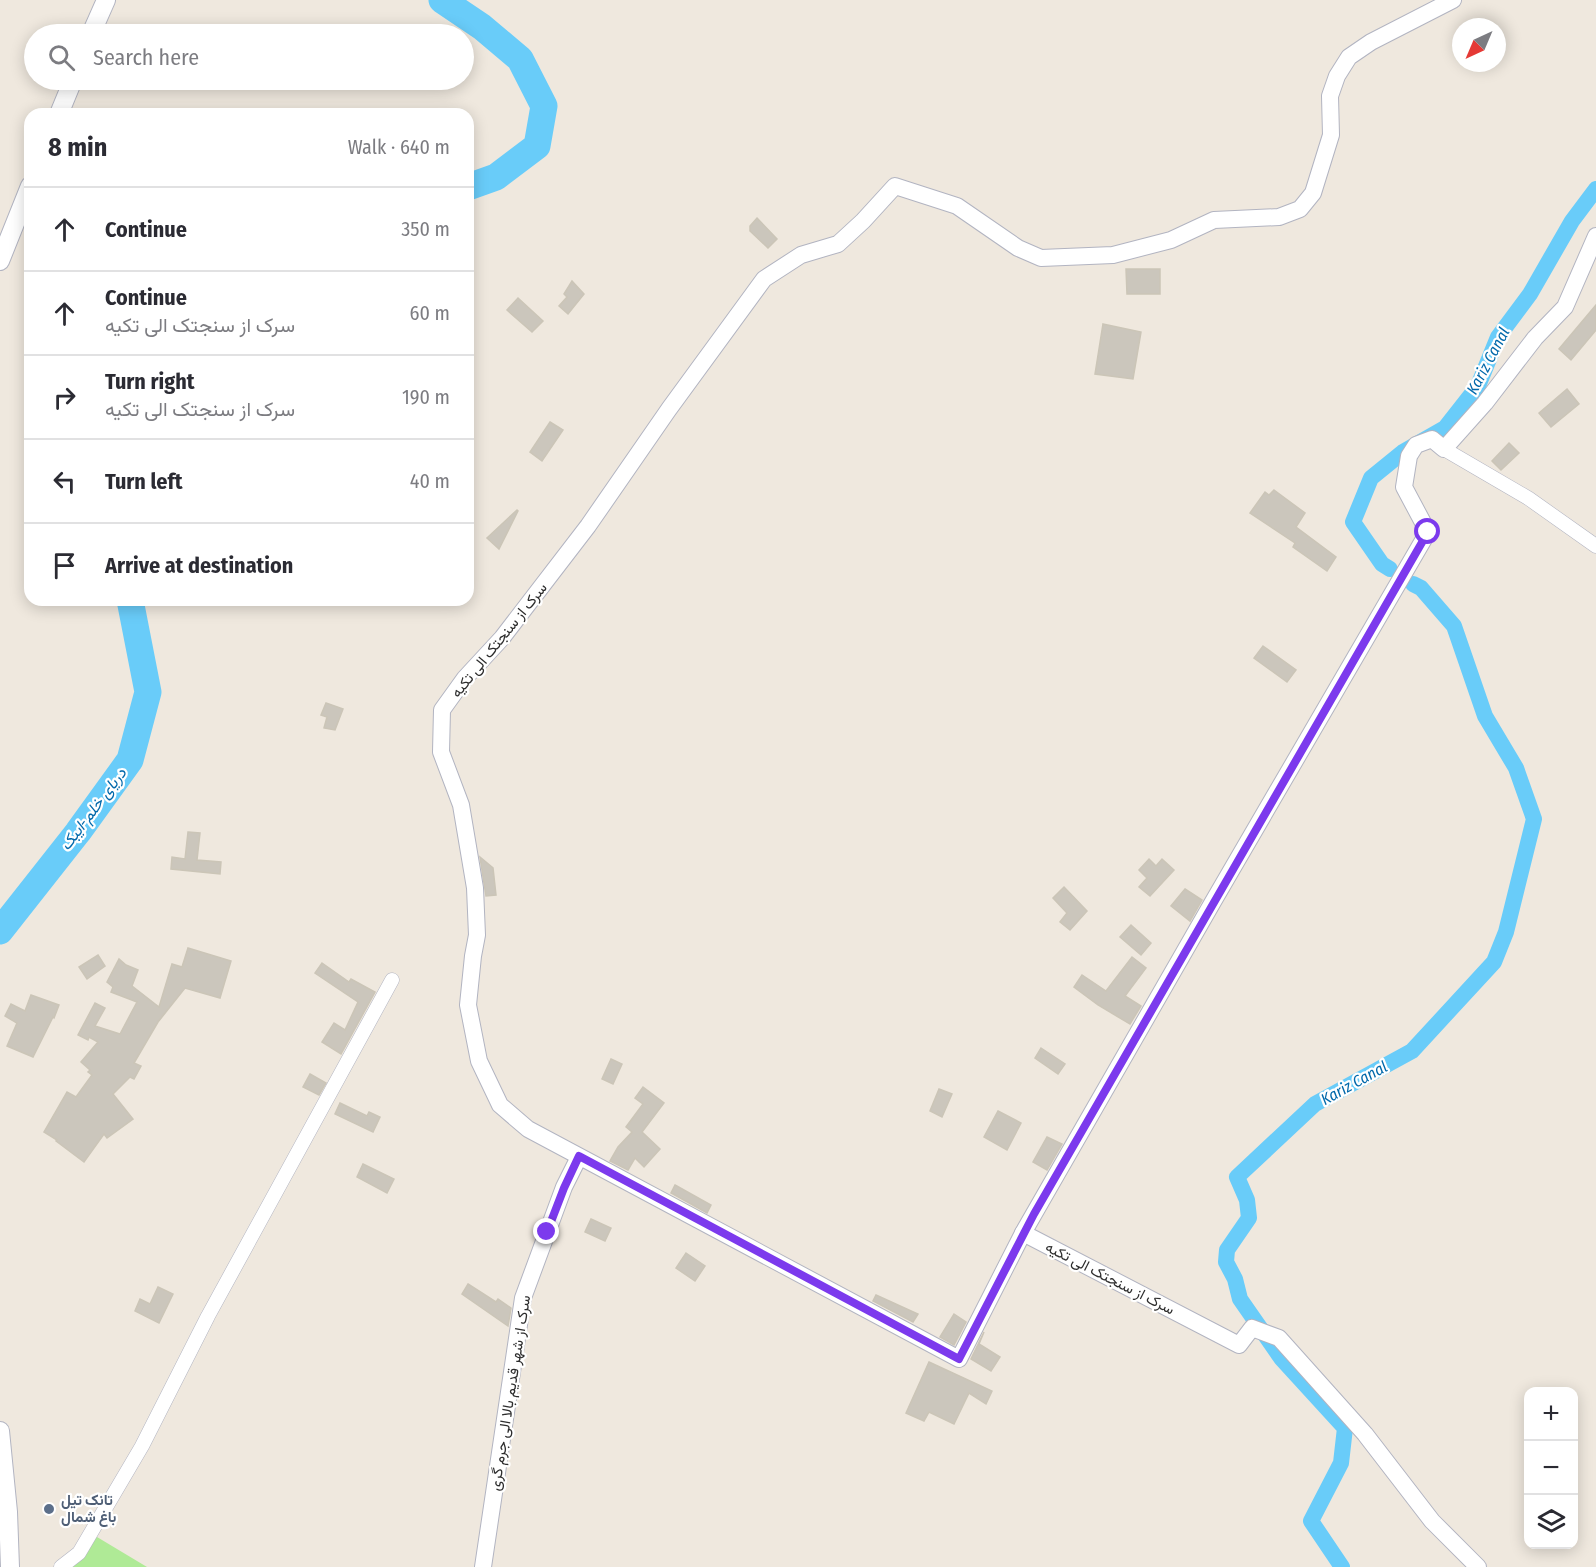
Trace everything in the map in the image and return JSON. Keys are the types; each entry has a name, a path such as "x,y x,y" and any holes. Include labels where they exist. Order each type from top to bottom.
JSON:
{"main road":[{"path":"95,24 105,0"},
{"path":"61,108 69,90"},
{"path":"0,261 24,201"},
{"path":"0,1431 8,1512 10,1567"}],"street":[{"name":"سرک از سنجتک الی تکیه","path":"1453,0 1371,42 1349,57 1337,76 1330,96 1331,135 1313,193 1300,209 1279,217 1214,220 1171,240 1113,255 1041,258 1018,248 957,206 895,186 838,244 801,255 764,279 582,535 502,638 465,678 442,710 441,752 460,805 475,888 477,935 468,1005 479,1061 500,1106 528,1129 959,1359 1023,1233 1239,1345 1252,1328 1279,1338 1365,1434 1432,1521 1478,1567"},
{"path":"1444,449 1485,403 1535,338 1565,307 1596,236"},
{"path":"1023,1233 1428,532 1404,487 1409,456 1416,445 1432,439 1444,449 1528,498 1596,546"},
{"path":"61,1567 79,1552 142,1446 213,1305 392,980"},
{"name":"سرک از شهر قدیم بالا الی جرم گری","path":"483,1567 523,1298 564,1188 579,1156"}],"green space":[{"path":"97,1537 147,1567 58,1567"}],"building":[{"path":"757,218 777,239 768,248 750,231 750,226"},
{"path":"1126,269 1160,269 1160,294 1127,294"},
{"path":"572,281 584,294 568,314 559,306 567,297 564,294"},
{"path":"518,298 543,321 532,332 507,310"},
{"path":"1596,305 1596,330 1571,360 1559,349"},
{"path":"1103,324 1141,332 1133,379 1095,374"},
{"path":"1567,389 1579,404 1551,427 1539,413"},
{"path":"550,422 563,430 542,461 530,452"},
{"path":"1509,443 1519,453 1501,470 1492,461"},
{"path":"1274,490 1305,513 1296,527 1336,557 1327,571 1293,547 1295,543 1250,513 1265,492 1269,495"},
{"path":"518,511 499,549 487,538"},
{"path":"1263,646 1296,670 1287,682 1254,658"},
{"path":"326,703 343,709 335,730 324,728 327,717 321,715"},
{"path":"188,832 200,833 197,860 221,862 220,874 171,869 172,857 185,859"},
{"path":"480,857 493,868 496,895 486,896"},
{"path":"1149,859 1156,866 1162,859 1174,870 1150,896 1139,887 1147,878 1139,870"},
{"path":"1064,887 1087,911 1070,930 1060,922 1067,913 1053,898"},
{"path":"1185,889 1202,900 1190,921 1171,906"},
{"path":"1131,925 1151,943 1141,955 1120,937"},
{"path":"188,948 231,961 220,998 185,988 158,1022 134,1063 141,1066 134,1079 130,1077 113,1094 133,1119 107,1138 104,1134 84,1162 44,1132 67,1092 76,1097 92,1075 81,1062 98,1042 78,1035 95,1003 105,1008 95,1026 120,1034 137,1002 111,992 113,987 107,982 119,959 138,970 132,986 159,1007 172,964 182,967"},
{"path":"98,955 105,966 87,979 79,967"},
{"path":"1132,957 1146,968 1125,996 1141,1006 1130,1024 1074,987 1082,975 1106,991"},
{"path":"322,963 349,982 351,979 375,992 341,1054 322,1042 334,1023 345,1030 358,1002 315,973"},
{"path":"31,995 59,1005 33,1057 7,1046 17,1023 5,1016 11,1004 25,1011"},
{"path":"1041,1048 1065,1064 1058,1074 1035,1058"},
{"path":"611,1059 622,1064 613,1084 602,1079"},
{"path":"310,1074 326,1083 319,1095 303,1087"},
{"path":"643,1087 664,1103 642,1132 660,1149 644,1167 635,1158 628,1170 610,1161 618,1147 632,1132 626,1127 643,1104 635,1098"},
{"path":"939,1089 952,1094 942,1117 930,1111"},
{"path":"340,1103 367,1116 369,1112 380,1117 373,1132 335,1114"},
{"path":"998,1111 1021,1123 1007,1150 984,1137"},
{"path":"1047,1137 1062,1144 1047,1170 1033,1162"},
{"path":"363,1164 394,1179 387,1193 357,1177"},
{"path":"675,1185 711,1205 707,1213 671,1193"},
{"path":"591,1219 611,1228 605,1241 585,1232"},
{"path":"686,1253 705,1266 695,1281 676,1268"},
{"path":"468,1284 496,1302 498,1299 511,1308 508,1326 462,1294"},
{"path":"158,1287 173,1294 159,1323 135,1311 140,1299 150,1304"},
{"path":"876,1295 918,1314 913,1322 873,1301"},
{"path":"954,1314 966,1322 954,1345 940,1337"},
{"path":"984,1332 979,1344 1000,1357 991,1371 971,1359"},
{"path":"929,1362 992,1391 986,1404 969,1393 954,1424 929,1412 924,1421 906,1413"}],"waterway":[{"name":"دریای خلم-ایبک","path":"442,0 482,27 520,59 544,106 537,146 496,177 474,185"},
{"name":"Kariz Canal","path":"1390,569 1382,564 1353,522 1371,478 1403,452 1445,428 1478,386 1498,337 1530,294 1572,221 1596,189"},
{"name":"Kariz Canal","path":"1342,1567 1311,1521 1341,1463 1345,1428 1281,1358 1240,1299 1235,1279 1226,1262 1227,1250 1249,1218 1247,1200 1237,1177 1315,1104 1412,1051 1494,962 1506,932 1534,819 1516,768 1485,716 1454,626 1421,588 1413,584"},
{"name":"دریای خلم-ایبک","path":"0,931 78,832 130,760 148,692 131,606"}],"place":[{"name":"تانک تیل باغ شمال","path":"49,1509"}],"route":[{"path":"547,1232 579,1156 959,1359 1023,1233 1428,532"}]}
